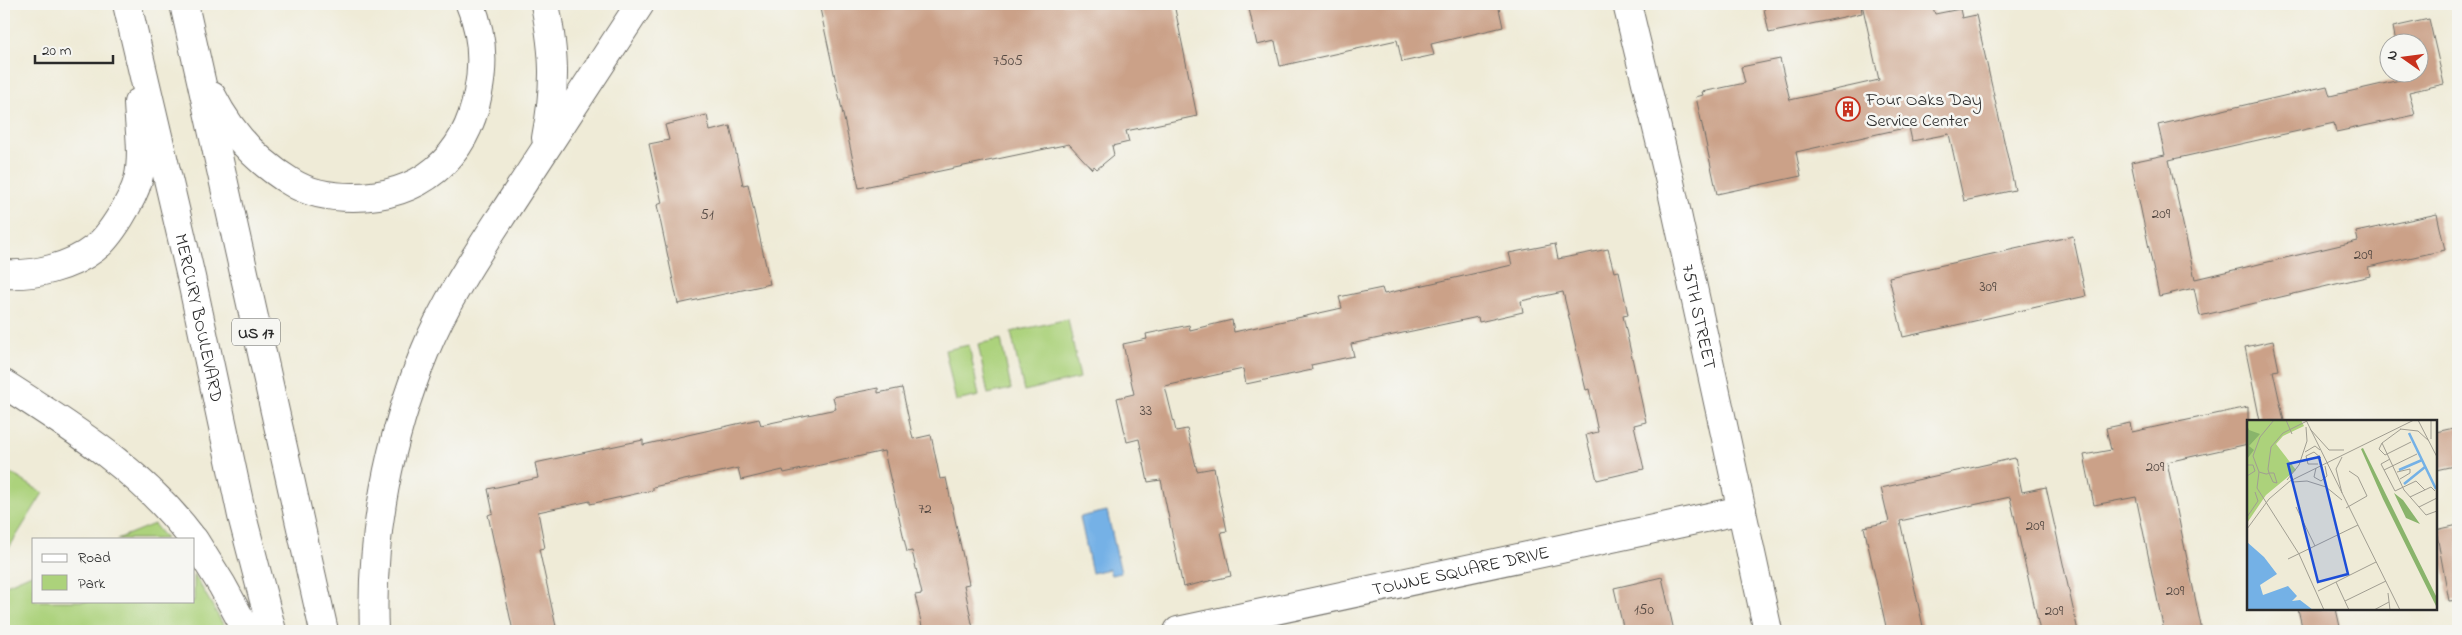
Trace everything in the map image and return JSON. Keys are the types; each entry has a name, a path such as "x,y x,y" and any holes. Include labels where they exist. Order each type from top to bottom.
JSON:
{"main road":[{"name":"MERCURY BOULEVARD","path":"128,4 191,277 242,516 272,631"},
{"name":"US 17","path":"184,4 324,631"},
{"path":"200,74 219,110 239,138 258,158 292,183 327,195 370,197 388,195 406,189 430,175 451,156 466,132 476,105 481,80 482,55 476,17 470,4"},
{"path":"544,151 553,102 554,65 545,4"},
{"path":"374,631 375,570 382,501 408,399 426,350 446,308 473,261 640,4"},
{"name":"75TH STREET","path":"1627,4 1670,182 1768,631"},
{"path":"4,274 44,271 78,258 96,248 126,207 138,180 140,163 137,44"},
{"path":"4,384 75,429 126,469 154,493 192,538"},
{"name":"TOWNE SQUARE DRIVE","path":"1178,631 1742,510"},
{"path":"195,542 222,584 247,631"}],"green space":[{"path":"1068,319 1080,378 1024,391 1011,332"},
{"path":"1001,339 1011,389 988,394 978,344"},
{"path":"969,345 979,396 956,401 945,350"},
{"path":"4,469 43,493 4,556"},
{"path":"154,524 165,538 119,538"},
{"path":"32,574 32,602 195,602 195,576 227,631 4,631 4,586"}],"water":[{"path":"1107,511 1121,573 1111,575 1109,569 1092,573 1080,517"}],"building":[{"path":"819,4 1174,4 1197,116 1126,131 1129,142 1112,146 1114,155 1097,169 1094,166 1092,169 1069,144 859,188"},
{"path":"1248,4 1498,4 1503,27 1431,44 1434,55 1402,62 1397,40 1280,66 1275,41 1257,45"},
{"path":"1763,4 1861,4 1862,13 1769,33"},
{"name":"Four Oaks Day Service Center","path":"1862,4 1932,4 1935,14 1960,9 1962,18 1976,15 2015,190 1964,201 1949,134 1912,141 1909,127 1796,152 1801,176 1717,194 1696,97 1703,95 1702,92 1745,83 1741,67 1780,59 1790,100 1879,80"},
{"path":"2429,19 2444,84 2409,92 2415,115 2336,132 2334,123 2169,160 2195,279 2358,241 2356,232 2437,214 2445,250 2368,267 2370,276 2200,316 2194,288 2159,296 2131,162 2165,155 2158,125 2327,86 2330,96 2391,82 2430,82 2430,32 2394,32 2393,27"},
{"path":"707,115 710,131 730,126 743,185 748,184 770,284 678,304 657,205 662,203 649,144 669,140 665,125"},
{"path":"2073,236 2086,296 1903,337 1889,277"},
{"path":"1555,244 1558,259 1608,249 1614,272 1619,271 1628,315 1623,316 1646,422 1634,425 1644,469 1597,480 1586,435 1598,432 1589,389 1586,390 1563,292 1521,301 1523,312 1479,322 1478,317 1351,344 1354,356 1311,365 1312,370 1246,384 1243,369 1165,386 1176,431 1187,429 1197,471 1214,468 1227,531 1221,532 1231,576 1183,587 1161,480 1148,482 1139,439 1127,442 1117,398 1134,394 1123,344 1147,339 1146,334 1189,325 1190,330 1232,320 1234,332 1342,308 1339,297 1382,288 1384,294 1512,265 1509,253"},
{"path":"2273,341 2279,370 2273,371 2284,420 2260,420 2245,347"},
{"path":"878,388 878,393 902,388 913,439 931,435 940,479 946,478 969,584 964,585 973,628 960,631 923,631 915,595 922,594 912,551 907,552 884,451 784,473 783,470 741,480 738,468 653,487 653,490 590,504 590,501 538,512 545,548 539,549 557,631 513,631 488,515 493,513 488,489 538,478 535,463 643,440 643,445 759,419 761,425 836,409 833,397"},
{"path":"2248,407 2247,444 2167,462 2202,631 2164,631 2136,497 2094,505 2084,455 2111,450 2106,428 2130,423 2132,432"},
{"path":"2458,427 2458,465 2437,470 2437,432"},
{"path":"2015,458 2022,492 2046,487 2078,631 2040,631 2010,497 1900,521 1924,631 1887,631 1864,527 1889,522 1881,488"},
{"path":"2458,525 2458,600 2449,601 2437,530"},
{"path":"1662,577 1674,631 1624,631 1614,588"},
{"path":"2298,610 2336,610 2341,631 2303,631"}],"place":[{"name":"Four Oaks Day Service Center","path":"1848,109"}]}
